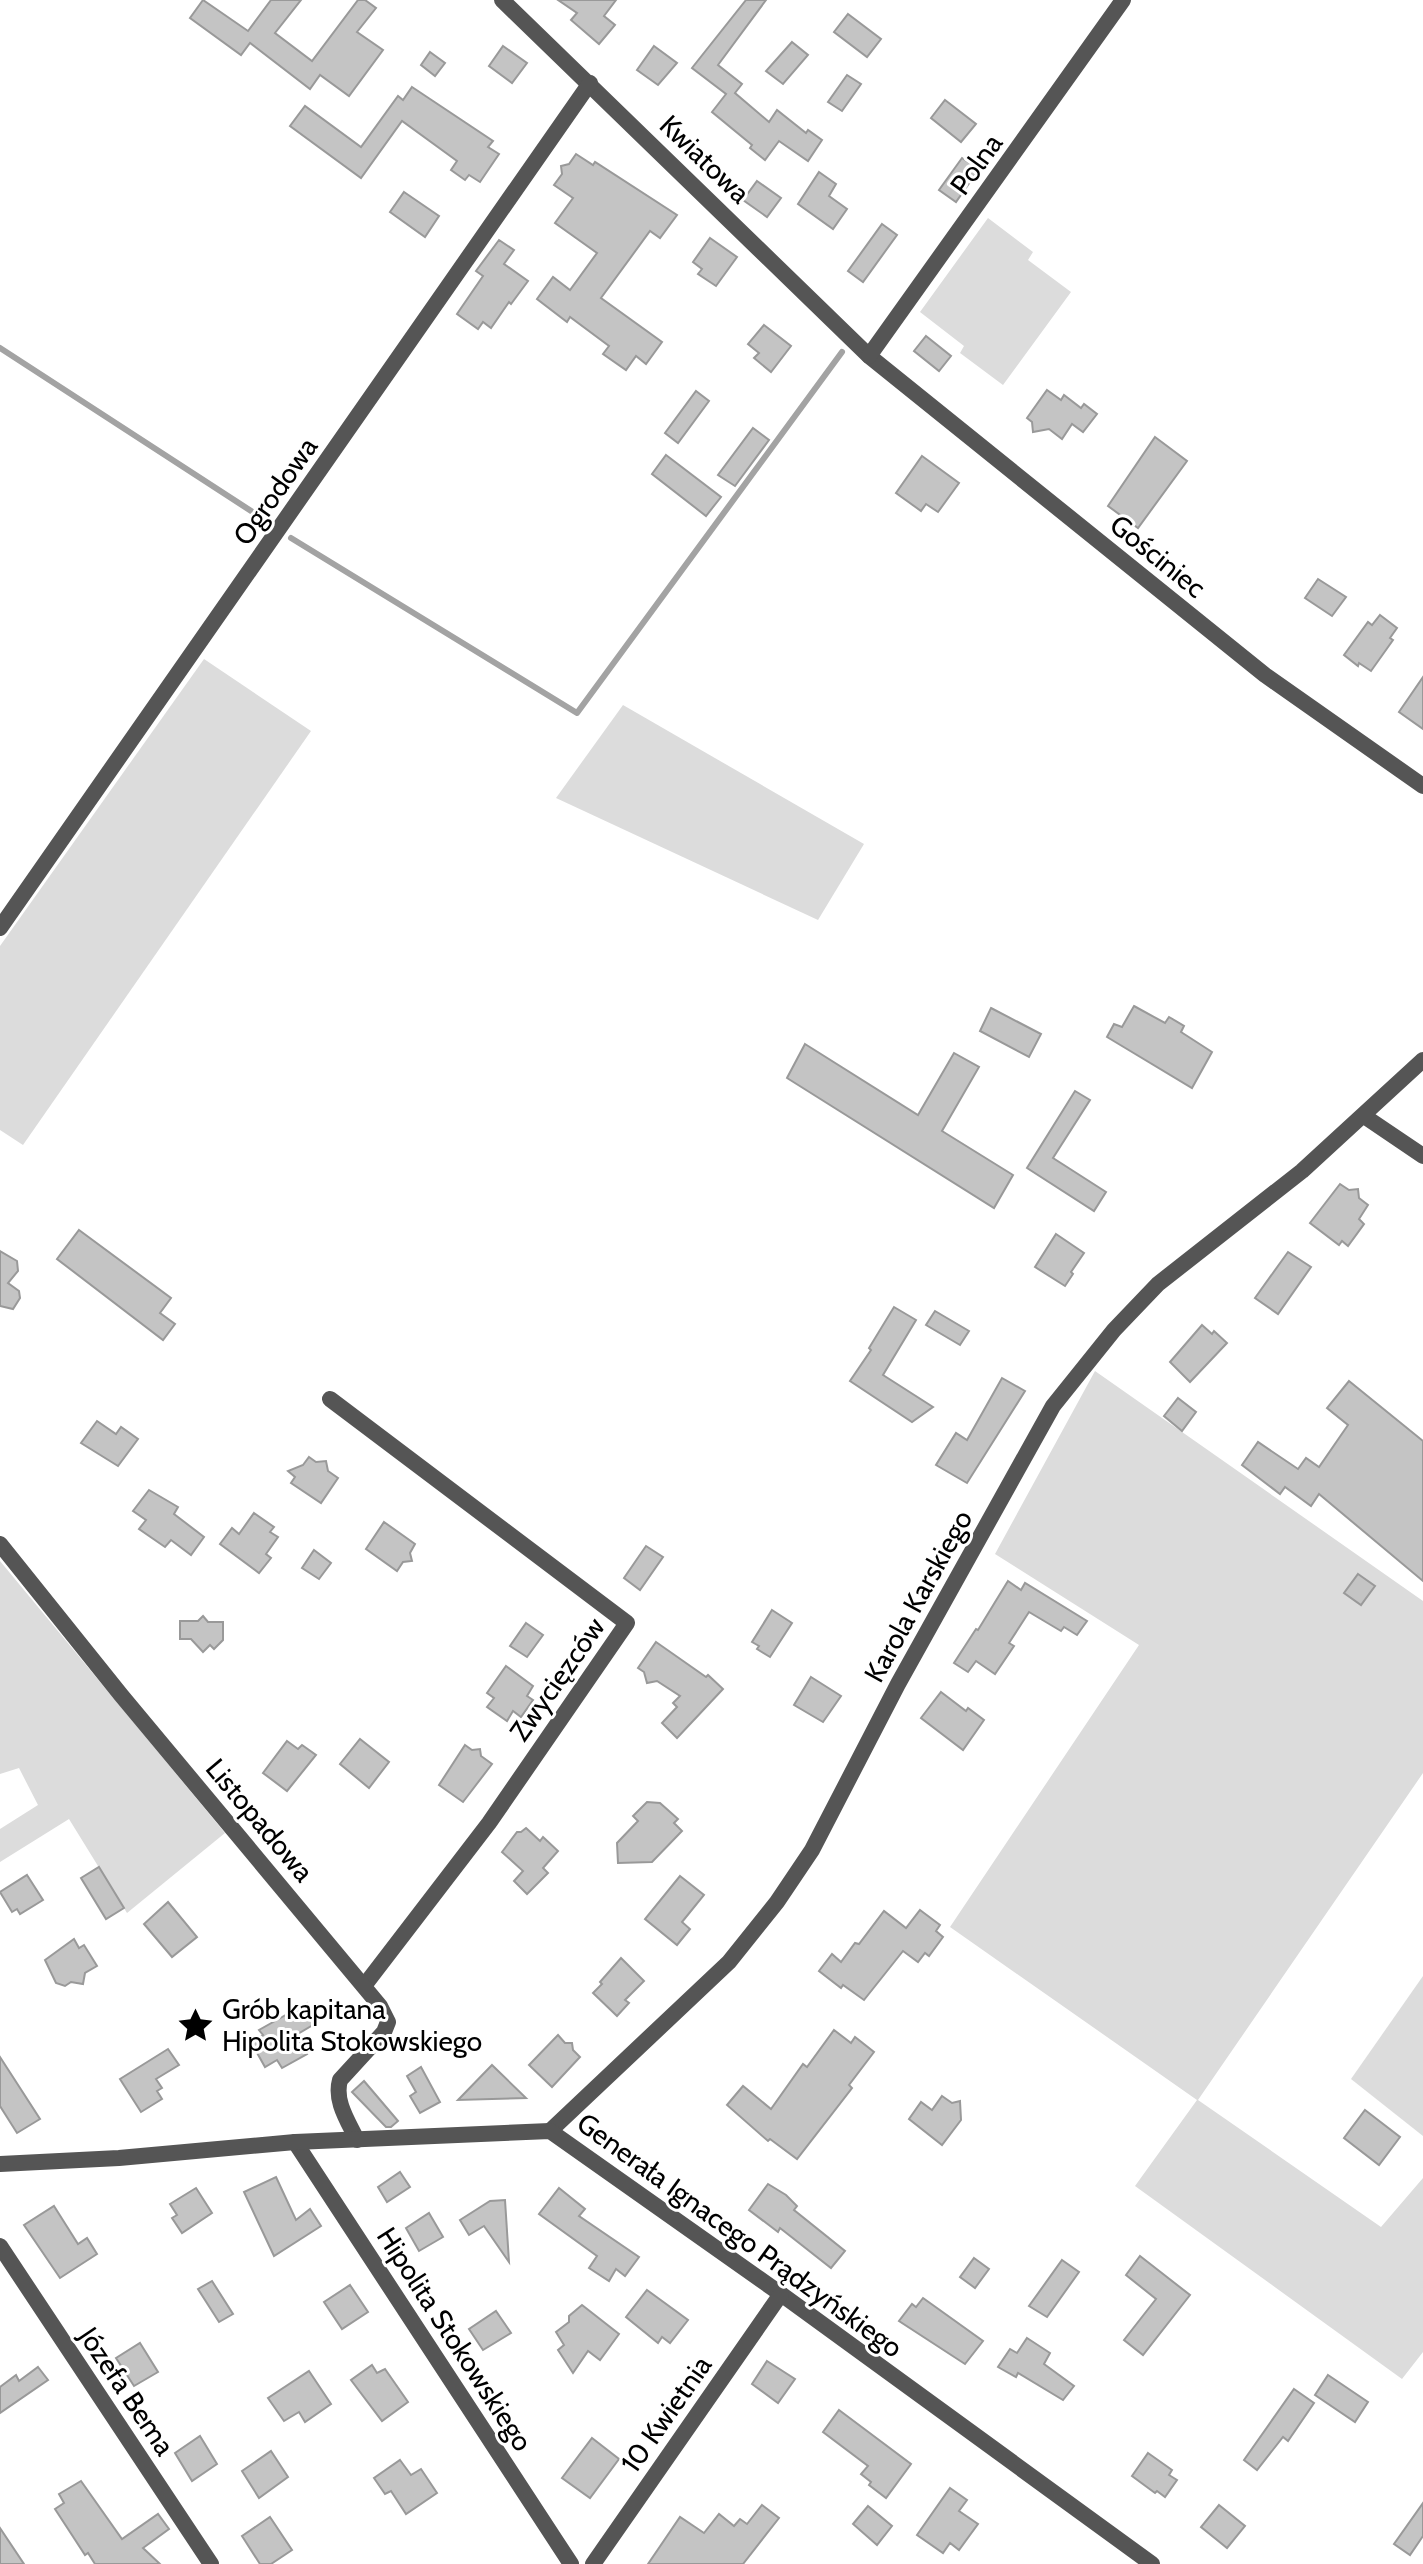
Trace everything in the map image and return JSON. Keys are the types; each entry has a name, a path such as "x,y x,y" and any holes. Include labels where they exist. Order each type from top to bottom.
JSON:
{"street":[{"name":"Kwiatowa","path":"502,0 869,356"},
{"name":"Polna","path":"869,356 1123,0"},
{"name":"Ogrodowa","path":"0,928 590,83"},
{"name":"Gościniec","path":"869,356 1265,675 1423,786"},
{"name":"Karola Karskiego","path":"550,2131 729,1962 777,1902 812,1850 898,1684 1053,1406 1084,1366 1158,1284 1302,1171 1423,1060"},
{"path":"1364,1116 1423,1156"},
{"name":"Zwycięzców","path":"330,1399 627,1623 489,1823 364,1986"},
{"name":"Listopadowa","path":"0,1544 121,1695 380,2006 388,2022 379,2040 340,2080 337,2090 339,2102 357,2140"},
{"name":"Generała Ignacego Prądzyńskiego","path":"0,2164 119,2158 295,2142 550,2131 781,2294 1152,2564"},
{"name":"Hipolita Stokowskiego","path":"295,2142 571,2564"},
{"name":"Józefa Bema","path":"0,2246 211,2564"},
{"name":"10 Kwietnia","path":"593,2564 781,2294"}],"shaded area":[{"path":"988,218 1033,252 1028,260 1071,292 1003,385 960,353 964,346 920,312"},
{"path":"204,659 311,731 23,1145 0,1130 0,946"},
{"path":"623,705 864,844 818,920 556,798"},
{"path":"1095,1371 1423,1601 1423,1773 1198,2100 1381,2227 1423,2178 1423,2352 1402,2379 1135,2186 1197,2100 950,1927 1139,1645 995,1554"},
{"path":"0,1561 225,1833 127,1913 69,1819 0,1862 0,1829 38,1805 19,1768 0,1774"},
{"path":"1423,1976 1423,2136 1351,2079"}],"building":[{"path":"203,0 248,31 271,0 301,0 275,33 312,61 358,0 365,0 376,8 357,32 383,50 349,96 320,75 310,89 250,43 241,55 190,18"},
{"path":"558,0 616,0 604,16 615,25 599,44 571,20 577,13"},
{"path":"746,0 766,0 718,65 742,84 735,93 769,122 777,110 806,133 808,130 822,140 808,161 779,141 765,160 750,148 752,145 712,112 726,94 692,68"},
{"path":"848,14 881,39 867,57 834,32"},
{"path":"792,42 808,55 783,84 766,71"},
{"path":"503,46 527,63 512,83 489,66"},
{"path":"654,46 677,63 658,85 637,70"},
{"path":"430,52 445,63 435,76 421,65"},
{"path":"847,75 861,84 842,111 828,102"},
{"path":"412,87 493,141 488,147 499,154 480,182 469,175 465,180 451,170 457,161 402,121 361,178 290,126 305,106 361,147 398,96 403,100"},
{"path":"945,100 976,124 961,142 931,118"},
{"path":"576,154 593,165 595,162 677,215 660,238 650,231 601,298 662,342 646,364 636,356 626,370 603,354 609,346 570,317 567,322 537,299 553,277 570,290 597,253 555,223 573,198 554,185 562,174 561,166 569,164"},
{"path":"962,158 979,169 956,202 939,190"},
{"path":"819,172 836,184 829,196 847,209 833,229 798,204"},
{"path":"757,181 781,198 767,217 743,200"},
{"path":"404,192 439,216 425,237 390,212"},
{"path":"882,224 897,235 863,282 848,271"},
{"path":"710,238 737,257 716,286 698,274 702,269 693,262"},
{"path":"499,240 514,250 504,264 528,281 491,328 483,322 478,329 457,314 483,276 476,271"},
{"path":"764,325 791,346 771,372 754,358 759,353 748,344"},
{"path":"926,336 951,356 939,371 914,351"},
{"path":"1047,390 1061,400 1064,395 1081,408 1084,404 1097,414 1083,432 1072,424 1062,439 1049,429 1033,432 1032,422 1027,418"},
{"path":"696,391 709,401 678,443 665,433"},
{"path":"753,428 769,440 735,486 718,475"},
{"path":"1155,437 1187,461 1138,528 1108,506"},
{"path":"666,455 721,497 706,516 652,474"},
{"path":"922,456 959,483 938,512 926,504 921,511 896,493"},
{"path":"1318,579 1346,597 1332,616 1305,598"},
{"path":"1380,615 1397,628 1390,638 1393,640 1371,671 1344,655 1368,622 1372,625"},
{"path":"1423,677 1423,729 1399,712"},
{"path":"1134,1006 1165,1023 1169,1017 1184,1026 1181,1032 1212,1052 1192,1088 1107,1037 1114,1024 1122,1027"},
{"path":"991,1008 1041,1034 1029,1057 980,1031"},
{"path":"805,1044 918,1115 954,1053 979,1067 942,1131 1013,1175 994,1208 787,1078"},
{"path":"1075,1091 1090,1100 1053,1158 1106,1192 1094,1211 1027,1168"},
{"path":"1340,1184 1349,1190 1358,1189 1359,1198 1368,1205 1359,1219 1364,1224 1348,1246 1342,1241 1339,1245 1310,1223"},
{"path":"79,1230 171,1298 160,1313 175,1324 163,1340 57,1259"},
{"path":"1056,1234 1084,1253 1065,1286 1035,1267"},
{"path":"0,1251 17,1261 18,1271 8,1283 19,1291 20,1298 13,1309 0,1306"},
{"path":"1288,1252 1311,1267 1278,1314 1255,1298"},
{"path":"894,1307 916,1320 883,1375 933,1407 912,1422 850,1381"},
{"path":"935,1311 969,1331 960,1345 926,1325"},
{"path":"1202,1325 1227,1343 1190,1382 1170,1362"},
{"path":"1002,1378 1025,1391 967,1483 936,1465 956,1433 967,1440"},
{"path":"1349,1381 1423,1441 1423,1581 1319,1494 1311,1506 1285,1487 1280,1494 1242,1465 1258,1442 1298,1469 1306,1458 1319,1467 1348,1425 1327,1408"},
{"path":"1178,1398 1196,1412 1182,1431 1164,1416"},
{"path":"97,1421 116,1434 121,1427 138,1439 118,1466 81,1443"},
{"path":"309,1457 316,1462 326,1461 328,1471 338,1478 321,1503 291,1483 295,1477 288,1471 303,1465"},
{"path":"149,1490 178,1507 174,1514 204,1537 191,1555 171,1540 165,1547 139,1529 146,1520 133,1511"},
{"path":"254,1513 274,1527 270,1532 278,1537 266,1554 271,1558 259,1573 220,1544 232,1528 239,1534"},
{"path":"384,1522 415,1544 410,1553 412,1561 403,1562 397,1571 366,1549"},
{"path":"646,1546 663,1557 640,1590 624,1578"},
{"path":"314,1550 331,1563 319,1579 302,1568"},
{"path":"1358,1574 1375,1586 1361,1605 1344,1593"},
{"path":"1008,1581 1021,1590 1025,1583 1087,1621 1077,1635 1064,1627 1061,1631 1029,1612 1009,1643 1014,1646 995,1674 976,1661 968,1672 954,1663"},
{"path":"772,1610 792,1623 770,1657 752,1642"},
{"path":"203,1616 208,1622 223,1622 223,1640 214,1649 210,1645 203,1652 191,1639 180,1639 180,1621 198,1621"},
{"path":"526,1623 543,1635 527,1657 510,1646"},
{"path":"656,1642 706,1677 708,1675 723,1689 677,1738 662,1723 677,1707 673,1703 680,1696 657,1681 647,1683 644,1672 638,1668"},
{"path":"506,1666 533,1686 527,1696 533,1700 521,1717 513,1711 507,1721 487,1707 494,1698 487,1693"},
{"path":"811,1677 841,1696 823,1722 794,1705"},
{"path":"941,1692 984,1720 963,1750 921,1718"},
{"path":"360,1739 389,1762 369,1788 340,1764"},
{"path":"287,1741 298,1749 302,1745 316,1755 287,1791 263,1773"},
{"path":"465,1745 472,1750 480,1749 481,1756 492,1764 463,1802 439,1785"},
{"path":"647,1802 660,1803 678,1819 674,1823 682,1831 652,1862 618,1863 617,1843 638,1821 633,1816"},
{"path":"526,1828 540,1841 543,1837 558,1851 543,1868 548,1873 527,1894 514,1881 523,1871 502,1852 517,1832"},
{"path":"99,1867 124,1908 106,1919 81,1878"},
{"path":"27,1875 43,1900 20,1914 17,1909 12,1912 0,1892"},
{"path":"680,1876 704,1895 682,1922 690,1929 677,1945 645,1919"},
{"path":"168,1902 197,1937 172,1957 144,1924"},
{"path":"920,1910 940,1925 936,1931 943,1937 929,1956 925,1953 918,1962 903,1951 864,2000 819,1971 832,1954 841,1962 884,1911 906,1928"},
{"path":"74,1939 79,1948 84,1945 97,1966 85,1973 83,1984 71,1982 65,1986 56,1983 45,1960"},
{"path":"621,1958 644,1981 625,2000 629,2003 617,2016 593,1993"},
{"path":"307,2003 318,2022 296,2035 307,2054 282,2068 277,2060 265,2067 251,2042 263,2035 259,2030"},
{"path":"834,2030 851,2043 855,2037 874,2052 849,2085 852,2088 797,2159 770,2139 768,2141 727,2105 743,2086 771,2109 803,2064 807,2067"},
{"path":"558,2035 565,2043 572,2043 573,2050 580,2057 552,2087 529,2065"},
{"path":"168,2049 179,2065 156,2079 162,2088 157,2091 162,2099 141,2112 120,2079"},
{"path":"0,2057 40,2119 17,2133 0,2106"},
{"path":"492,2065 526,2098 458,2100"},
{"path":"421,2067 440,2102 420,2113 410,2096 416,2092 407,2076"},
{"path":"364,2081 398,2121 391,2127 386,2127 352,2092"},
{"path":"942,2096 952,2103 960,2101 961,2120 942,2145 909,2119 921,2102 932,2110"},
{"path":"1365,2110 1400,2137 1379,2165 1344,2138"},
{"path":"400,2172 410,2187 387,2202 378,2187"},
{"path":"276,2177 296,2220 310,2209 321,2226 274,2256 244,2192"},
{"path":"768,2184 786,2195 797,2206 794,2210 845,2251 831,2268 780,2228 778,2232 749,2210"},
{"path":"196,2188 212,2213 182,2233 172,2218 177,2215 170,2204"},
{"path":"559,2188 585,2209 579,2216 639,2257 625,2276 616,2269 609,2281 589,2268 597,2256 539,2214"},
{"path":"505,2200 509,2262 484,2226 469,2235 460,2220 490,2201"},
{"path":"54,2206 78,2244 87,2238 97,2254 60,2278 24,2225"},
{"path":"429,2213 443,2237 419,2251 406,2228"},
{"path":"1140,2256 1190,2295 1143,2355 1124,2340 1156,2299 1126,2275"},
{"path":"974,2258 989,2269 975,2288 960,2277"},
{"path":"1062,2260 1079,2272 1047,2317 1029,2306"},
{"path":"212,2281 233,2314 219,2322 198,2289"},
{"path":"350,2285 368,2312 342,2329 324,2302"},
{"path":"647,2290 688,2320 670,2343 662,2337 658,2343 626,2317"},
{"path":"923,2298 983,2341 965,2364 899,2321 912,2304 916,2307"},
{"path":"582,2305 619,2334 600,2360 588,2351 573,2373 558,2350 564,2345 556,2332 569,2322 569,2316"},
{"path":"496,2311 511,2333 483,2350 469,2329"},
{"path":"1027,2338 1050,2353 1044,2364 1074,2386 1063,2400 1018,2373 1016,2377 998,2367 1010,2349 1017,2353"},
{"path":"140,2343 158,2372 134,2386 116,2358"},
{"path":"767,2361 795,2379 778,2403 752,2384"},
{"path":"372,2365 377,2373 385,2369 408,2402 382,2421 351,2380"},
{"path":"38,2367 48,2380 0,2413 0,2387 16,2375 19,2381"},
{"path":"309,2371 331,2404 305,2422 299,2412 284,2421 268,2398"},
{"path":"1328,2375 1368,2402 1355,2422 1315,2395"},
{"path":"1294,2389 1314,2403 1288,2441 1283,2437 1257,2470 1244,2460"},
{"path":"839,2410 911,2464 886,2498 861,2474 868,2466 823,2432"},
{"path":"200,2436 217,2464 192,2481 175,2453"},
{"path":"592,2438 619,2459 590,2498 562,2478"},
{"path":"271,2451 288,2477 259,2498 242,2471"},
{"path":"1148,2453 1172,2470 1169,2475 1177,2480 1165,2497 1132,2476"},
{"path":"400,2460 411,2475 421,2469 437,2493 406,2514 391,2491 385,2494 374,2478"},
{"path":"81,2481 122,2539 158,2514 169,2529 143,2548 160,2564 95,2564 88,2553 85,2555 55,2509 64,2503 59,2494"},
{"path":"950,2488 967,2500 959,2511 978,2524 959,2550 950,2543 943,2553 917,2535"},
{"path":"1423,2503 1423,2536 1410,2555 1394,2544"},
{"path":"762,2505 779,2518 743,2564 648,2564 680,2517 704,2533 719,2514 734,2526 740,2519 747,2524"},
{"path":"1219,2505 1245,2526 1227,2548 1201,2527"},
{"path":"868,2506 892,2526 877,2545 853,2524"},
{"path":"270,2517 292,2550 271,2564 260,2564 242,2536"},
{"path":"0,2528 24,2564 0,2564"}],"waterway":[{"path":"0,348 265,520"},
{"path":"291,538 577,713 842,352"}],"place":[{"name":"Grób kapitana Hipolita Stokowskiego","path":"196,2025"}]}
